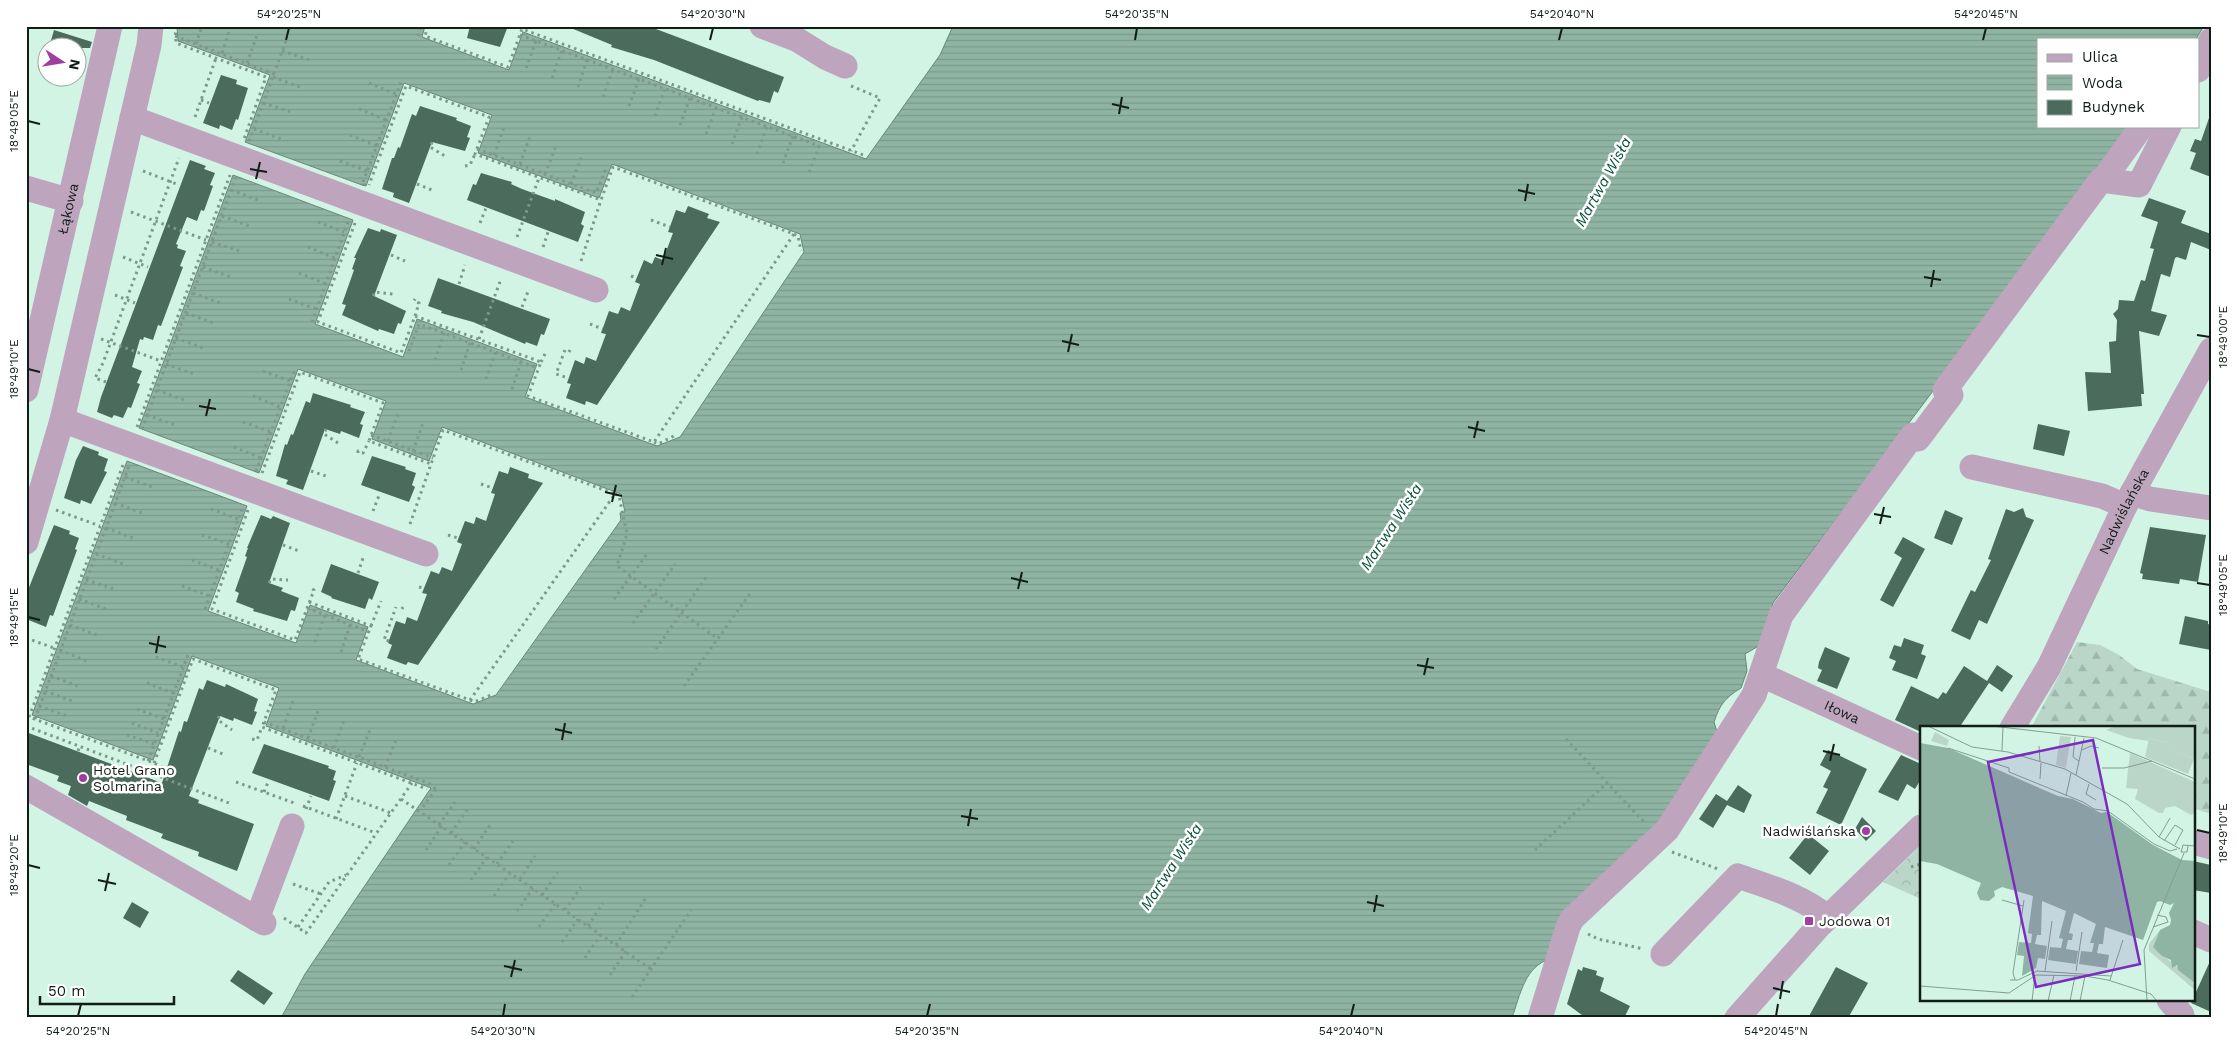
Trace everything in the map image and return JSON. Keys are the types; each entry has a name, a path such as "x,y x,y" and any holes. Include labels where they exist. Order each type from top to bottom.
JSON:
{"street":[{"name":"Łąkowa","path":"26,390 110,26"},
{"path":"26,542 62,420 132,118 151,26"},
{"path":"762,26 800,33 845,75"},
{"path":"2200,65 2211,40"},
{"path":"132,118 596,290"},
{"path":"2106,176 2141,128"},
{"path":"1540,1018 1572,919 1667,830 1754,695 1781,615 1913,435 1918,439 1951,395 1945,390 2101,180 2139,185 2168,128"},
{"path":"26,188 71,201"},
{"name":"Nadwiślańska","path":"2013,726 2049,667 2128,499 2211,350"},
{"path":"62,420 426,554"},
{"path":"1972,467 2102,496 2150,499 2211,508"},
{"name":"Iłowa","path":"1762,675 1920,748"},
{"path":"26,787 260,921 292,826"},
{"path":"1747,1014 1827,917 1920,828"},
{"path":"2194,842 2211,847"},
{"path":"1663,954 1738,876 1796,897 1813,906 1827,917"},
{"path":"2194,932 2211,940"},
{"path":"2171,1002 2182,1015 2180,1018"}],"path":[{"path":"175,26 176,43 266,76 249,124"},
{"path":"196,44 202,26"},
{"path":"222,53 231,26"},
{"path":"418,36 421,26"},
{"path":"428,26 424,36 508,67 522,28 866,156"},
{"path":"247,63 257,35"},
{"path":"521,35 819,146 809,172"},
{"path":"176,36 247,63 300,87"},
{"path":"249,143 287,38"},
{"path":"526,68 535,40"},
{"path":"552,78 562,50"},
{"path":"282,51 310,60"},
{"path":"195,117 216,58"},
{"path":"578,87 587,60"},
{"path":"603,97 613,69"},
{"path":"845,75 880,98 851,151"},
{"path":"629,106 639,79"},
{"path":"362,185 401,82"},
{"path":"369,83 396,94"},
{"path":"374,171 406,86 489,117 479,149 470,166 465,166"},
{"path":"655,116 665,88"},
{"path":"680,125 690,98"},
{"path":"201,100 209,103"},
{"path":"263,103 291,112"},
{"path":"706,134 716,108"},
{"path":"359,109 386,120"},
{"path":"732,144 742,117"},
{"path":"757,154 767,126"},
{"path":"493,154 504,127"},
{"path":"253,130 281,139"},
{"path":"350,135 377,146"},
{"path":"520,164 530,136"},
{"path":"783,163 793,136"},
{"path":"432,142 430,147 445,156"},
{"path":"545,174 556,146"},
{"path":"479,149 600,194"},
{"path":"475,154 601,200"},
{"path":"106,382 95,378 111,343 180,155"},
{"path":"572,184 582,156"},
{"path":"340,161 367,172"},
{"path":"581,261 601,200 600,194 607,166"},
{"path":"600,194 613,167 794,234 798,236 802,251"},
{"path":"143,171 179,184"},
{"path":"142,430 237,177"},
{"path":"517,237 538,178"},
{"path":"417,184 432,190"},
{"path":"232,189 258,200"},
{"path":"136,430 225,190"},
{"path":"112,205 206,240"},
{"path":"480,223 486,208"},
{"path":"222,216 249,226"},
{"path":"312,322 350,219"},
{"path":"651,220 670,227"},
{"path":"318,222 345,231"},
{"path":"543,247 548,232"},
{"path":"351,234 318,322 401,353 416,323"},
{"path":"654,442 794,234"},
{"path":"212,242 239,251"},
{"path":"308,248 335,258"},
{"path":"391,255 405,261"},
{"path":"124,257 148,267"},
{"path":"458,284 465,265"},
{"path":"203,267 230,277"},
{"path":"299,273 326,284"},
{"path":"631,276 637,278"},
{"path":"478,339 501,279"},
{"path":"522,308 529,289"},
{"path":"373,296 375,292 394,294"},
{"path":"193,293 220,303"},
{"path":"115,296 135,303"},
{"path":"289,299 316,309"},
{"path":"409,351 419,303 414,302 415,299"},
{"path":"186,313 213,323"},
{"path":"415,316 540,362"},
{"path":"416,323 537,368"},
{"path":"590,324 603,329"},
{"path":"82,332 161,361"},
{"path":"435,360 444,333"},
{"path":"176,338 203,348"},
{"path":"461,370 470,343"},
{"path":"568,351 556,374 568,378"},
{"path":"486,379 496,352"},
{"path":"546,352 537,368 528,396 658,444 674,436"},
{"path":"512,389 523,362"},
{"path":"166,364 194,374"},
{"path":"256,472 295,368"},
{"path":"262,371 290,381"},
{"path":"266,462 300,372 383,403 372,436 363,453 358,451 358,453"},
{"path":"157,390 184,400"},
{"path":"253,396 280,407"},
{"path":"386,441 398,414"},
{"path":"147,416 175,426"},
{"path":"243,422 270,432"},
{"path":"413,451 423,424"},
{"path":"326,429 324,434 338,443"},
{"path":"410,524 443,430 619,496 627,534 617,566 718,639"},
{"path":"372,436 432,458"},
{"path":"369,441 431,464"},
{"path":"234,448 260,459"},
{"path":"125,459 27,716 148,760 168,770 164,778"},
{"path":"311,470 326,476"},
{"path":"35,718 125,476 152,487"},
{"path":"481,484 493,488"},
{"path":"373,511 380,493"},
{"path":"470,700 614,494"},
{"path":"115,503 142,513"},
{"path":"205,609 244,505"},
{"path":"250,505 212,609 295,640 314,590 309,586"},
{"path":"211,509 239,518"},
{"path":"54,510 100,526"},
{"path":"106,528 133,538"},
{"path":"448,534 458,538"},
{"path":"202,535 229,544"},
{"path":"283,545 298,551"},
{"path":"96,554 123,564"},
{"path":"614,599 647,554"},
{"path":"358,573 364,555"},
{"path":"192,560 219,570"},
{"path":"633,622 675,564"},
{"path":"656,649 707,576"},
{"path":"269,583 271,579 288,580"},
{"path":"86,580 114,590"},
{"path":"182,586 209,596"},
{"path":"420,587 424,588"},
{"path":"684,686 751,592"},
{"path":"79,599 106,609"},
{"path":"381,601 358,659 474,702 491,695"},
{"path":"309,602 371,626"},
{"path":"389,641 384,640 396,607"},
{"path":"308,609 368,631"},
{"path":"315,642 323,614"},
{"path":"70,625 97,635"},
{"path":"341,652 352,626"},
{"path":"26,638 54,648"},
{"path":"60,650 87,660"},
{"path":"148,760 188,654"},
{"path":"156,657 183,667"},
{"path":"154,763 193,659 276,690 257,740 252,739"},
{"path":"51,676 78,686"},
{"path":"147,683 173,693"},
{"path":"45,691 72,701"},
{"path":"281,728 293,701"},
{"path":"40,706 67,716"},
{"path":"137,709 164,718"},
{"path":"308,738 318,711"},
{"path":"219,716 218,720 232,730"},
{"path":"334,748 344,720"},
{"path":"265,722 436,787 423,807"},
{"path":"132,723 158,733"},
{"path":"26,726 229,803"},
{"path":"262,727 428,789"},
{"path":"359,757 370,730"},
{"path":"128,735 154,746"},
{"path":"1566,739 1669,852 1738,876"},
{"path":"385,767 396,740"},
{"path":"78,751 80,746"},
{"path":"208,748 223,754"},
{"path":"336,819 357,763"},
{"path":"264,792 269,780"},
{"path":"236,782 376,833"},
{"path":"1535,850 1607,782"},
{"path":"347,875 329,882 297,926 306,933 347,875 376,833 412,783"},
{"path":"345,796 391,813"},
{"path":"401,799 651,969"},
{"path":"426,850 455,802"},
{"path":"451,833 467,810"},
{"path":"474,849 490,825"},
{"path":"497,864 513,841"},
{"path":"449,865 464,842"},
{"path":"520,879 535,856"},
{"path":"471,880 487,857"},
{"path":"542,895 558,872"},
{"path":"494,896 510,873"},
{"path":"288,882 321,894"},
{"path":"565,910 581,887"},
{"path":"517,911 533,888"},
{"path":"616,944 647,896"},
{"path":"588,926 603,903"},
{"path":"539,927 555,904"},
{"path":"632,997 691,910"},
{"path":"562,942 578,919"},
{"path":"1569,925 1598,939 1663,954"},
{"path":"585,958 601,934"},
{"path":"610,975 626,951"}],"green space":[{"path":"2077,642 2100,645 2119,655 2137,669 2211,692 2211,814 2194,808 2194,726 2032,726"},
{"path":"1920,846 1920,899 1883,882"}],"water":[{"name":"Martwa Wisła","path":"177,26 425,26 422,37 509,70 523,32 866,159 940,55 953,26 2204,26 2197,38 2037,38 2037,128 2131,128 1773,603 1762,644 1745,654 1747,671 1741,688 1724,702 1716,716 1714,722 1718,735 1663,824 1550,959 1535,968 1529,975 1521,991 1512,1018 281,1018 305,974 431,788 266,726 279,688 192,656 153,760 32,715 127,461 247,506 208,611 296,643 310,605 368,627 356,660 473,704 496,695 621,520 620,513 625,512 621,494 442,427 429,461 372,439 386,401 298,369 259,473 139,428 233,175 353,220 315,324 403,357 417,319 537,364 525,397 657,446 680,437 804,252 800,234 612,164 599,198 478,153 492,115 404,83 366,186 362,185 245,142 270,75 178,41"}],"building":[{"path":"470,26 508,26 500,47 467,38"},
{"path":"566,26 648,26 784,77 778,93 774,91 770,103 758,101 654,60 611,47 612,45"},
{"path":"54,30 79,38 52,38"},
{"path":"88,41 92,42 90,48 88,48"},
{"path":"221,75 237,80 236,84 248,88 238,120 236,119 232,130 220,125 219,129 203,123"},
{"path":"420,106 457,118 456,120 471,126 467,137 470,138 465,151 432,142 409,203 393,197 394,193 382,189 392,158 394,158 398,147 400,148 412,114 416,116"},
{"path":"2209,118 2211,118 2211,177 2190,169 2196,153 2190,151 2195,139 2201,141"},
{"path":"190,160 206,166 204,169 215,173 210,185 213,186 204,211 201,210 197,221 187,217 176,244 178,245 177,248 186,251 180,266 183,267 161,326 158,325 153,340 144,337 143,340 140,339 132,367 142,371 137,383 140,384 131,408 128,407 123,418 114,415 112,418 97,412 101,397"},
{"path":"481,173 512,182 511,184 522,189 555,201 555,199 585,212 581,224 584,226 578,242 467,200 473,184 476,185"},
{"path":"2149,198 2186,211 2181,223 2211,234 2211,250 2191,242 2186,260 2175,258 2170,277 2161,274 2151,311 2167,315 2159,336 2139,331 2144,394 2141,394 2142,406 2088,411 2085,372 2111,373 2109,342 2116,341 2117,320 2113,314 2118,309 2119,300 2134,301 2141,280 2145,281 2154,249 2150,248 2158,222 2141,216"},
{"path":"688,206 709,214 707,218 720,222 597,405 586,401 585,405 566,398 571,384 567,383 575,360 584,364 586,357 596,361 606,334 601,333 609,311 618,314 621,307 630,311 640,284 635,282 644,260 652,264 655,257 663,260 673,233 668,232 676,210 685,213"},
{"path":"368,228 380,232 381,229 397,235 374,296 406,311 401,324 398,323 394,334 379,329 378,331 342,315 346,305 342,304 354,270 352,269 356,258 354,258"},
{"path":"438,278 550,319 544,335 541,334 537,346 526,342 525,344 473,322 441,313 442,311 428,306"},
{"path":"313,393 351,405 350,407 365,412 360,424 363,425 359,438 341,431 340,434 325,429 303,490 286,484 288,480 276,476 285,444 287,445 291,434 293,435 306,401 310,403"},
{"path":"2038,424 2070,431 2064,456 2033,449"},
{"path":"83,446 99,452 98,455 108,459 104,471 107,472 91,504 81,500 80,504 64,498 76,460"},
{"path":"372,456 406,467 405,469 416,473 412,485 415,487 409,502 361,485"},
{"path":"510,467 529,474 528,478 543,483 418,665 408,662 406,665 387,658 392,645 388,643 396,621 405,624 407,617 417,621 427,594 422,593 431,571 439,574 442,567 452,571 462,544 457,542 465,521 474,524 476,517 486,521 495,494 491,493 499,471 508,474"},
{"path":"2023,508 2026,517 2034,520 1987,624 1979,620 1970,640 1951,631 1971,590 1975,592 1991,560 1988,559 2006,509 2014,512"},
{"path":"1945,510 1963,518 1952,545 1934,538"},
{"path":"261,515 271,519 273,516 290,523 269,583 283,588 281,591 299,598 295,611 291,610 287,621 253,611 254,609 236,602 239,593 235,591 247,557 245,556 247,548"},
{"path":"54,525 70,531 69,534 79,538 75,549 77,550 53,616 50,615 46,627 26,619 26,595"},
{"path":"2150,527 2206,535 2198,582 2180,579 2179,584 2142,579 2143,574 2140,573"},
{"path":"1903,537 1925,549 1893,607 1880,600 1902,558 1894,553"},
{"path":"331,564 379,582 372,600 369,598 365,609 331,598 321,592"},
{"path":"2185,616 2208,621 2208,624 2211,625 2211,650 2179,644"},
{"path":"1904,638 1924,645 1921,654 1926,656 1917,679 1892,670 1896,661 1889,658 1894,645 1901,647"},
{"path":"1825,647 1850,658 1837,689 1817,681 1822,670 1818,668 1819,662"},
{"path":"1997,665 2013,676 2002,692 1989,683 1960,726 1920,726 1920,732 1895,720 1911,686 1938,699 1943,692 1946,694 1964,666 1987,681"},
{"path":"207,680 225,687 226,684 258,699 254,711 257,712 252,725 234,718 233,721 220,716 189,796 199,800 198,803 254,824 237,871 198,856 199,852 161,838 163,834 126,820 127,816 89,801 87,806 68,795 71,786 57,781 59,776 26,764 26,732 162,783 179,731 181,732 184,721 187,722 199,688 203,690"},
{"path":"264,744 329,766 328,768 336,771 333,780 336,781 329,801 252,773"},
{"path":"1828,750 1867,769 1841,825 1816,813 1828,789 1823,787 1831,771 1820,765"},
{"path":"1901,755 1920,764 1920,781 1915,789 1907,784 1898,801 1878,792"},
{"path":"1738,785 1752,795 1744,813 1727,805 1713,828 1699,819 1716,794 1727,801"},
{"name":"Nadwiślańska","path":"1862,817 1876,831 1866,841 1855,829"},
{"path":"1808,834 1829,851 1810,875 1789,858"},
{"path":"2194,861 2211,865 2211,893 2194,890"},
{"path":"132,902 149,912 140,928 123,918"},
{"path":"2211,959 2211,1012 2191,1003 2194,1002 2194,996"},
{"path":"1583,967 1597,971 1596,975 1604,978 1600,991 1630,1006 1624,1018 1586,1018 1567,1004 1578,969 1582,971"},
{"path":"1836,967 1868,983 1848,1018 1808,1018"},
{"path":"238,970 273,993 264,1005 230,981"}],"place":[{"name":"Hotel Grano Solmarina","path":"83,778"},
{"name":"Nadwiślańska","path":"1866,831"},
{"name":"Jodowa 01","path":"1809,921"}]}
